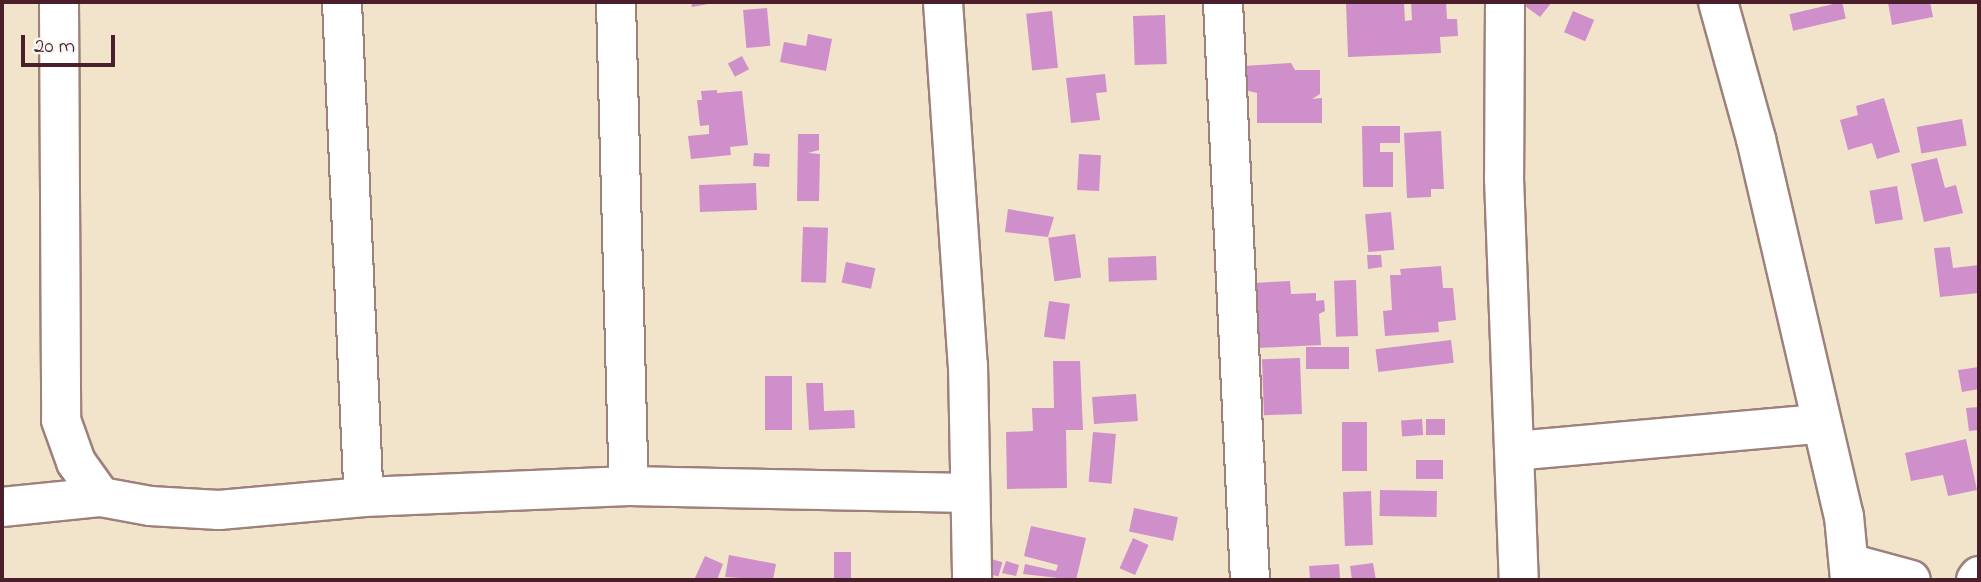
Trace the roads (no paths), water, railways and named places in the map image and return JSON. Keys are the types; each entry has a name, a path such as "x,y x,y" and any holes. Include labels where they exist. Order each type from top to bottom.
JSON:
{"street":[{"path":"60,2 61,420 76,463 101,497"},
{"path":"342,2 364,497"},
{"path":"616,2 629,486"},
{"path":"943,2 968,365 972,580"},
{"path":"1223,2 1250,580"},
{"path":"1505,2 1504,178 1519,580"},
{"path":"1718,2 1756,139 1819,424 1844,516 1850,572 1910,580"},
{"path":"1515,452 1819,424"},
{"path":"2,507 101,497 150,506 219,510 364,497 629,486 969,493"}]}
